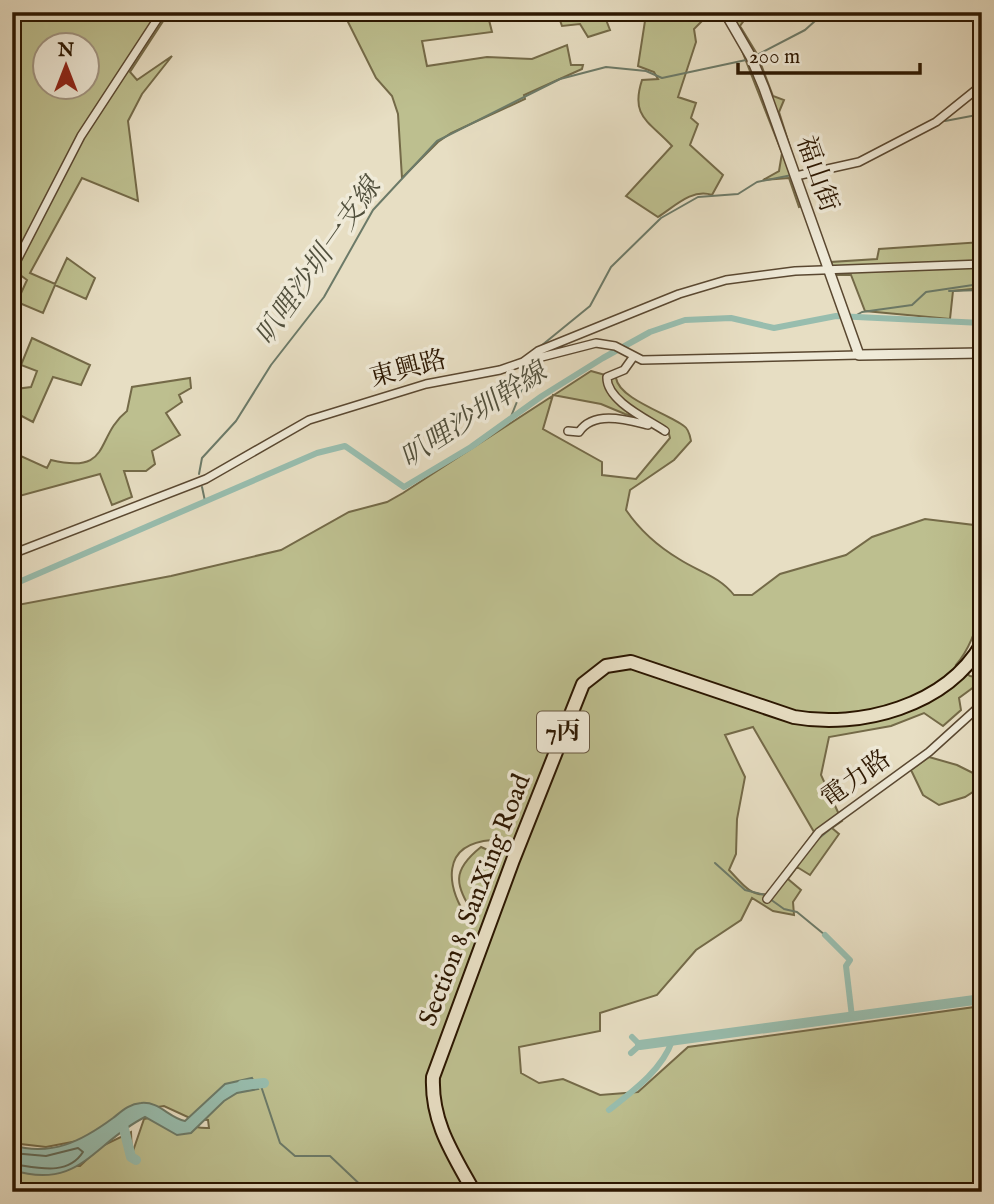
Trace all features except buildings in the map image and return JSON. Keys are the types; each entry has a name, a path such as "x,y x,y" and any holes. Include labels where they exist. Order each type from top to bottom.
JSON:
{"main road":[{"name":"Section 8, SanXing Road","path":"474,1192 439,1125 434,1109 433,1077 513,860 583,684 606,666 631,662 793,718 819,722 901,708 927,698 954,676 982,643"}],"street":[{"path":"12,270 81,136 162,12"},
{"name":"福山街","path":"725,12 755,65 859,355"},
{"path":"796,176 859,162 936,122 982,85"},
{"name":"東興路","path":"12,554 206,479 309,421 426,384 500,370 523,362 538,351 697,288 748,276 982,264"},
{"path":"523,362 585,345 615,346 642,360 982,353"},
{"path":"634,356 624,370 611,373 606,381 608,387 639,417 665,430"},
{"path":"568,431 579,432 588,423 601,419 621,419 656,426"},
{"name":"電力路","path":"768,899 819,832 929,752 982,704"}],"shaded area":[{"path":"12,12 169,12 130,72 137,80 172,56 142,94 128,121 138,201 82,178 30,273 55,284 67,258 95,278 86,299 55,285 43,313 17,302 27,280 12,269"},
{"path":"343,12 487,12 492,32 422,41 427,66 487,57 532,59 567,45 571,65 583,65 582,69 524,95 525,99 451,133 438,142 402,178 398,114 392,96 376,78"},
{"path":"557,12 603,12 610,30 588,37 580,24 562,26"},
{"path":"640,12 704,12 706,17 694,29 696,42 678,97 696,103 691,118 698,124 690,145 723,175 712,195 690,196 658,217 626,196 672,146 649,124 640,111 638,102 642,80 658,79 654,72 638,66 645,21"},
{"path":"718,12 731,12 737,16 742,12 750,12 740,26 757,54 773,96 784,100 779,112 808,204 799,207 789,178 763,180 779,171 782,153 737,38"},
{"path":"982,242 982,288 953,291 950,319 865,311 851,275 836,275 831,262 877,259 879,249"},
{"path":"32,338 90,365 81,385 53,377 33,422 12,411 16,389 31,387 37,371 21,365"},
{"path":"591,371 616,378 626,393 686,427 691,441 674,460 630,490 626,510 643,531 664,549 715,579 734,595 752,595 780,574 846,555 872,537 925,519 982,526 979,616 967,650 956,665 970,676 982,678 982,681 959,698 961,710 943,726 924,713 891,726 829,737 821,775 842,821 832,828 839,834 810,875 797,867 788,879 801,890 793,902 794,915 773,911 752,898 741,920 696,950 657,995 600,1013 600,1031 519,1047 521,1073 539,1083 563,1079 600,1095 638,1092 688,1047 982,1006 982,1192 12,1192 12,1164 80,1166 100,1147 131,1132 132,1154 144,1119 168,1119 209,1128 208,1120 192,1119 164,1106 144,1109 93,1138 46,1147 12,1143 12,606 171,576 281,550 349,512 387,502 403,493 553,396 543,429 602,462 602,475 636,479 670,438 668,430 659,423 601,404 554,395","holes":["753,727 814,832 767,894 750,891 729,870 736,854 737,819 745,777 725,735","492,840 506,847 501,856 481,847 465,863 459,878 463,895 474,915 468,919 455,893 452,869 463,849 475,843"]},
{"path":"190,378 191,388 179,395 182,402 166,413 180,435 152,451 155,464 146,471 124,471 132,497 112,505 100,474 12,498 12,452 47,468 51,460 71,463 94,458 117,421 127,411 132,387"},
{"path":"929,757 957,765 979,776 982,786 965,797 939,805 923,795 911,770"}],"water":[{"path":"252,1078 258,1089 237,1093 224,1101 191,1133 177,1135 145,1117 70,1169 54,1174 35,1175 12,1170 12,1145 40,1149 65,1145 90,1134 129,1106 141,1103 159,1107 185,1121 225,1084"}],"waterway":[{"path":"12,26 20,12"},
{"name":"叭哩沙圳一支線","path":"759,54 805,30 825,12"},
{"name":"叭哩沙圳一支線","path":"199,474 202,458 236,421 271,365 324,297 373,210 437,141 560,79 606,67 646,71 662,78 746,60"},
{"path":"976,85 982,81"},
{"path":"945,121 982,114"},
{"path":"536,350 590,306 611,267 661,218 698,197 738,194 757,182 792,175"},
{"path":"853,317 862,312 912,305 926,292 973,285"},
{"path":"949,291 982,290"},
{"name":"叭哩沙圳幹線","path":"12,585 317,453 345,446 404,487 471,447 542,396 603,358 650,332 685,320 731,318 774,328 836,316 982,323"},
{"path":"510,419 533,362"},
{"name":"叭哩沙圳一支線","path":"202,487 205,501"},
{"path":"818,839 840,821"},
{"path":"715,863 745,890 765,895"},
{"path":"770,899 784,909 797,912 825,935"},
{"path":"825,935 850,960 846,966 852,1017"},
{"path":"640,1045 982,999"},
{"path":"632,1037 640,1045"},
{"path":"609,1110 654,1071 672,1041"},
{"path":"631,1053 640,1045"},
{"path":"260,1083 280,1143 295,1156 330,1156 368,1192"},
{"path":"242,1085 264,1083"},
{"path":"123,1125 131,1157 136,1160"}]}
